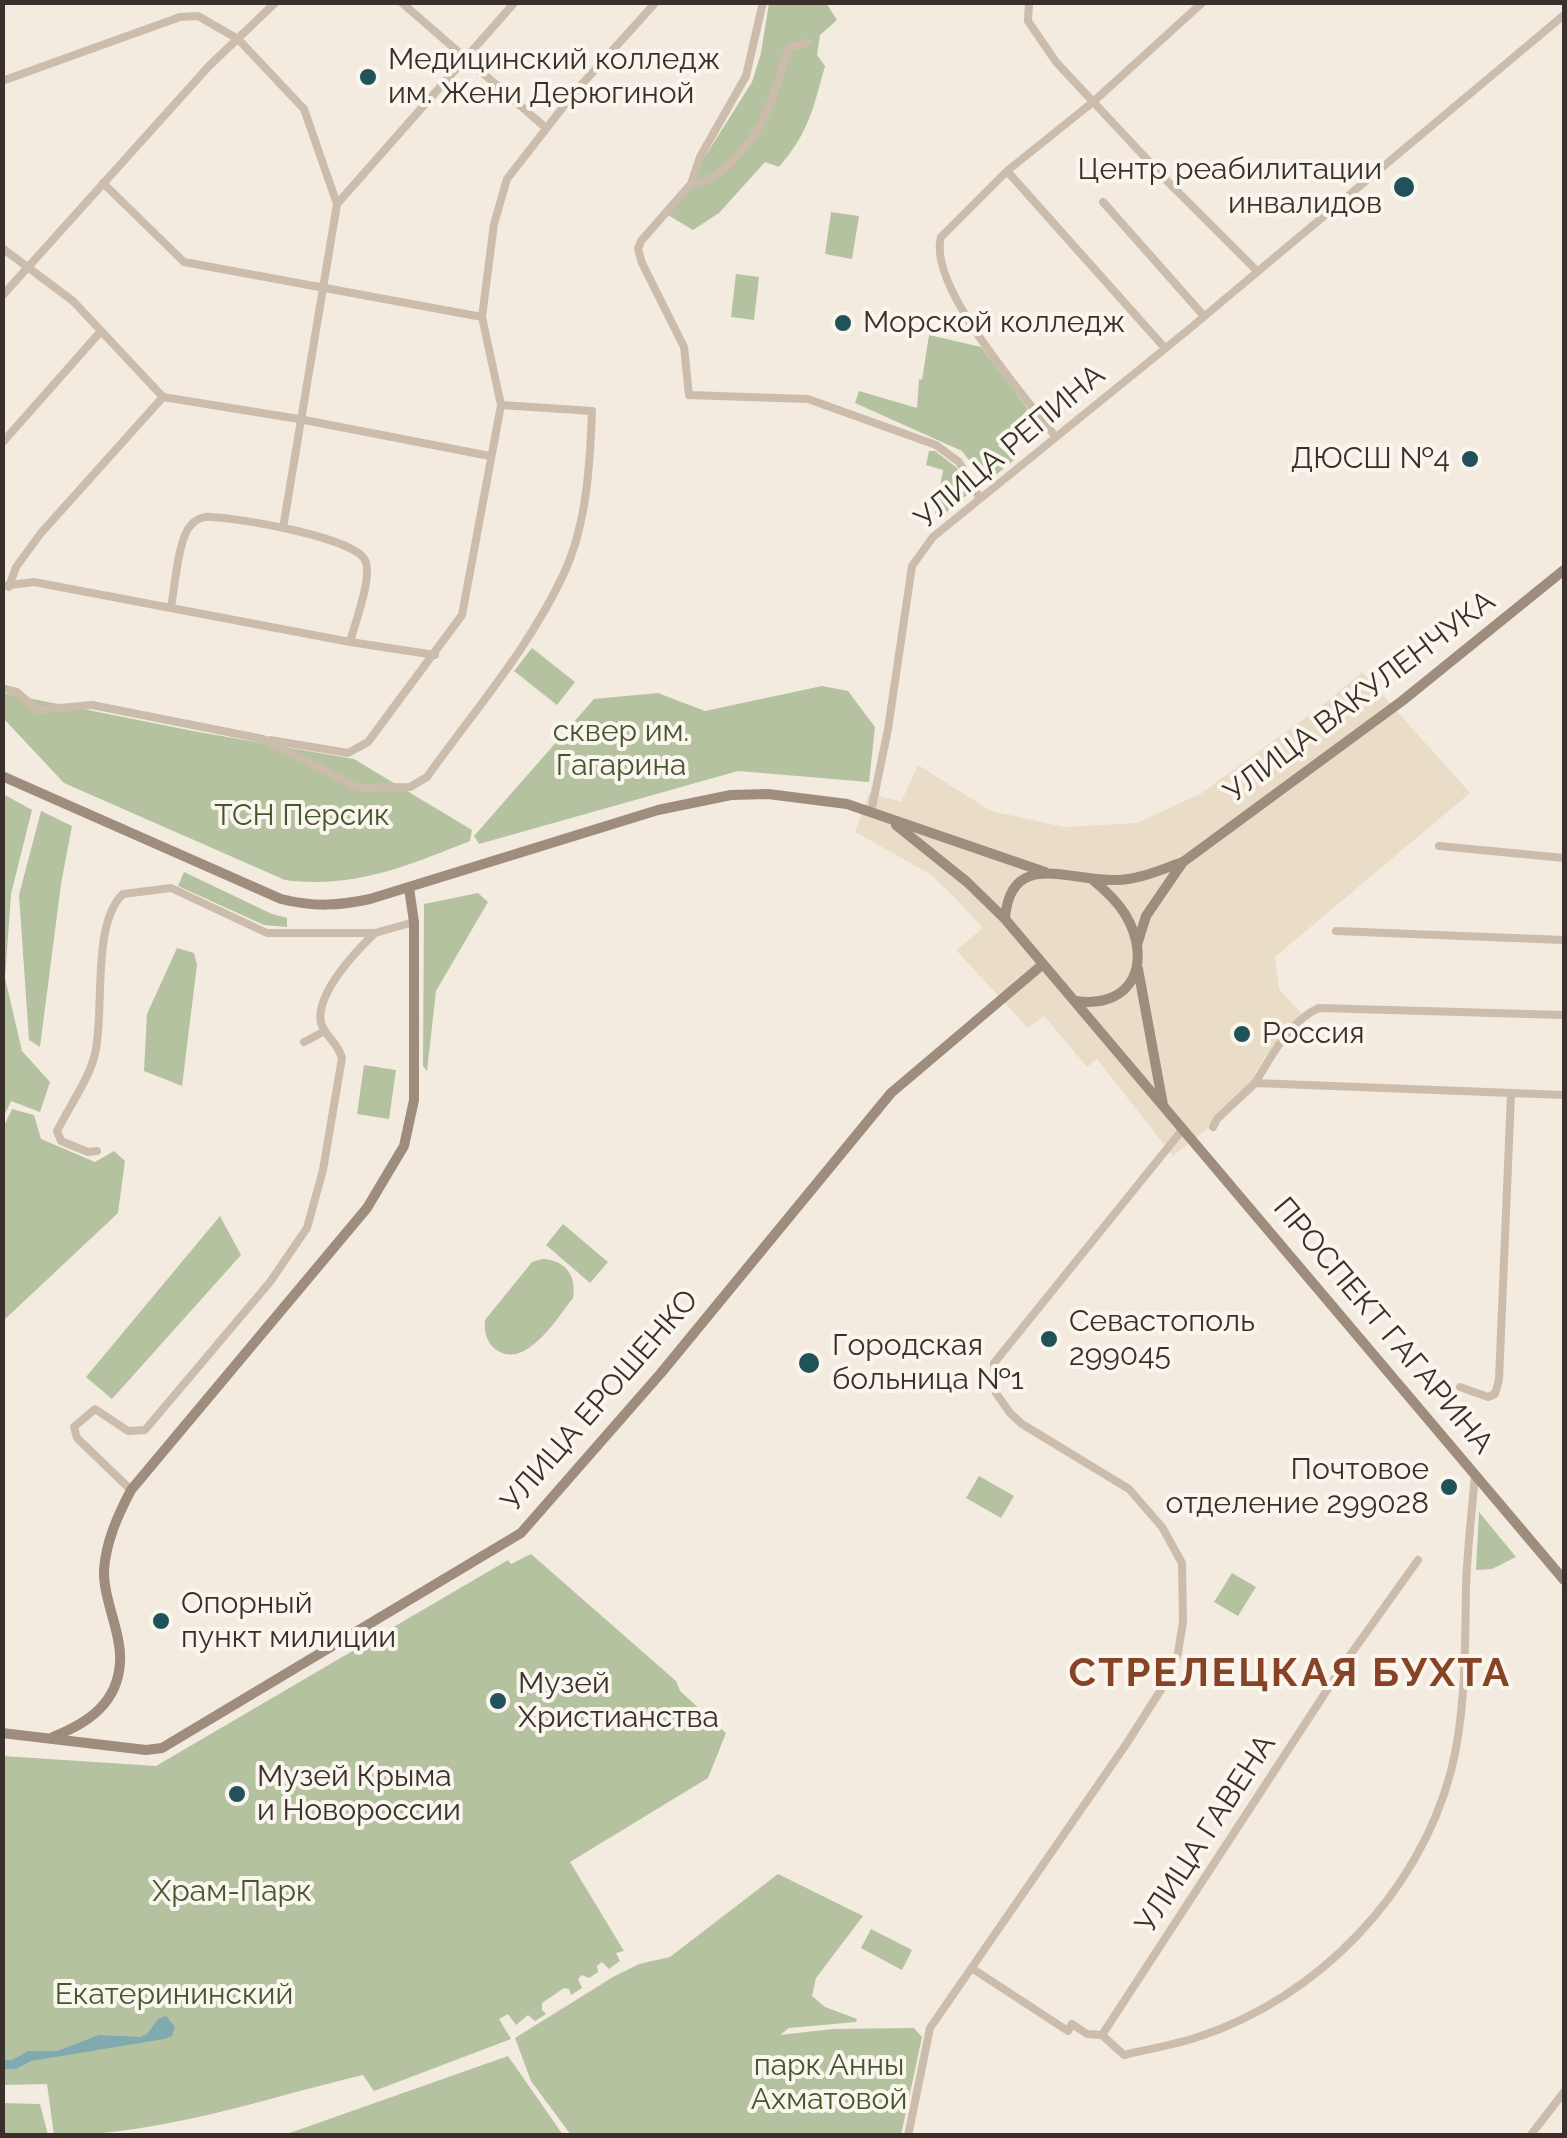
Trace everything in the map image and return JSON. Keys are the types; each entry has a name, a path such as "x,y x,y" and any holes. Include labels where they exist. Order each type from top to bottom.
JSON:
{"main road":[{"name":"УЛИЦА ВАКУЛЕНЧУКА","path":"1093,880 1140,877 1184,862 1402,701 1564,570"},
{"path":"2,776 281,900 307,906 342,906 658,810 731,795 826,799 872,812 1046,872 1093,880 1125,914 1138,945 1163,1106"},
{"path":"892,821 967,882 1074,1000 1092,1003 1114,998 1130,985 1138,964"},
{"name":"УЛИЦА ВАКУЛЕНЧУКА","path":"1138,945 1146,916 1184,862"},
{"path":"1004,919 1006,902 1014,886 1028,876 1046,872"},
{"path":"52,1738 85,1725 111,1696 121,1660 104,1571 113,1524 132,1490 368,1208 404,1146 414,1100 414,922 409,888"},
{"name":"УЛИЦА ЕРОШЕНКО","path":"2,1733 146,1750 162,1748 521,1533 638,1400 891,1093 1042,965"},
{"name":"ПРОСПЕКТ ГАГАРИНА","path":"1074,1000 1564,1580"},
{"path":"1554,1567 1564,1558"}],"street":[{"path":"2,296 103,183 276,2"},
{"path":"402,2 546,128"},
{"path":"337,204 515,2"},
{"path":"2,688 16,692 37,710 92,705 348,753 368,742 462,615 501,405 482,317 494,224 507,179 546,128 656,2"},
{"path":"763,2 746,76 700,156 692,184 638,249 684,347 688,395 808,399 936,445 959,462 980,497"},
{"path":"1029,2 1028,21 1056,62 1257,271"},
{"path":"1054,436 958,308 938,250 941,237 1008,171 1093,102 1203,2"},
{"name":"УЛИЦА РЕПИНА","path":"872,812 912,566 933,537 1564,15"},
{"path":"2,81 180,18 198,16 238,39 304,109 337,204 282,528"},
{"path":"692,184 704,182 736,158 767,112 789,48 808,42"},
{"path":"1008,171 1164,347"},
{"path":"103,183 184,262 482,317"},
{"path":"1103,202 1203,315"},
{"path":"2,248 73,301 163,396 490,456"},
{"path":"2,443 100,331"},
{"path":"6,586 41,533 163,396"},
{"path":"262,739 359,788 410,787 427,777 518,651 566,570 589,483 592,411 501,405"},
{"path":"171,607 184,536 193,522 209,516 282,528 350,546 364,557 368,573 350,642"},
{"path":"6,586 34,582 435,655"},
{"path":"1439,846 1564,858"},
{"path":"97,1151 88,1152 61,1141 56,1134 95,1055 106,935 114,907 123,894 171,888 267,933 375,933 414,922"},
{"path":"1336,931 1564,940"},
{"path":"132,1490 77,1438 74,1427 95,1409 128,1432 145,1430 270,1282 307,1228 323,1170 342,1058 339,1047 325,1031 321,1012 342,965 375,933"},
{"path":"1214,1127 1217,1119 1255,1083 1274,1050 1310,1012 1320,1008 1564,1014"},
{"path":"304,1042 325,1031"},
{"path":"1255,1083 1564,1096"},
{"path":"1460,1387 1488,1397 1495,1394 1500,1380 1511,1094"},
{"path":"908,2136 930,2028 1170,1674 1178,1653 1183,1622 1182,1563 1162,1528 1129,1489 1022,1424 996,1393 994,1364 1183,1129"},
{"path":"973,1969 1068,2031 1072,2024 1087,2034 1102,2035 1124,2055 1200,2036 1262,2007 1328,1965 1370,1922 1409,1870 1437,1815 1454,1758 1475,1474"},
{"name":"УЛИЦА ГАВЕНА","path":"1102,2035 1348,1658 1418,1560"},
{"path":"1530,2136 1564,2092"}],"green space":[{"path":"769,3 826,3 837,20 820,35 817,55 825,66 813,108 804,131 779,167 765,162 719,213 693,230 668,215 752,82"},
{"path":"831,212 859,216 852,259 825,254"},
{"path":"736,274 759,277 754,320 731,317"},
{"path":"929,335 981,347 1028,409 998,446 1015,459 986,483 962,451 855,403 859,391 917,408"},
{"path":"929,451 935,451 956,467 971,492 940,517 935,513 943,470 926,465"},
{"path":"532,648 575,682 557,705 514,671"},
{"name":"сквер им. Гагарина","path":"822,686 848,691 875,727 869,782 738,771 479,844 474,836 594,699 658,693 705,711"},
{"name":"ТСН Персик","path":"3,693 354,759 472,830 470,841 402,867 357,878 285,880 64,783 3,718"},
{"path":"3,794 32,810 11,894 5,978 22,1051 50,1082 40,1112 11,1101 3,1118"},
{"path":"41,811 72,826 40,1047 29,1040 19,895"},
{"path":"184,872 287,918 287,927 264,925 178,886"},
{"path":"478,893 488,902 436,991 427,1071 423,1066 424,904"},
{"path":"177,948 194,953 197,965 182,1086 144,1071 147,1014"},
{"path":"364,1065 396,1070 389,1119 357,1114"},
{"path":"12,1109 34,1115 41,1139 95,1162 114,1151 125,1161 118,1213 3,1321 2,1130"},
{"path":"220,1216 241,1255 112,1399 86,1377"},
{"path":"563,1224 608,1262 590,1283 546,1245"},
{"path":"532,1262 557,1262 568,1270 573,1298 539,1340 518,1354 506,1354 489,1343 485,1320"},
{"path":"979,1476 1014,1496 1001,1518 966,1498"},
{"path":"1479,1512 1516,1557 1492,1569 1476,1570"},
{"path":"531,1554 676,1681 680,1691 726,1733 708,1778 570,1862 624,1951 616,1953 620,1961 609,1969 602,1962 597,1966 598,1972 578,1979 582,1988 571,1995 564,1988 542,2003 546,2014 535,2021 528,2015 516,2025 508,2014 499,2019 511,2039 374,2091 363,2075 171,2123 54,2135 47,2084 3,2085 3,1756 156,1766 508,1560 511,1564"},
{"path":"1232,1573 1256,1587 1238,1616 1214,1602"},
{"name":"парк Анны Ахматовой","path":"778,1874 863,1916 816,1978 812,1996 825,2007 857,2019 856,2022 789,2028 780,2035 833,2029 914,2028 922,2037 901,2135 571,2135 531,2081 515,2038 613,1977 639,1964 670,1957"},
{"path":"871,1929 912,1950 902,1970 861,1948"},
{"path":"508,2056 563,2135 284,2135"},
{"path":"3,2103 40,2104 48,2135 3,2135"}],"shaded area":[{"path":"1362,672 1470,793 1275,957 1279,989 1301,1013 1264,1058 1255,1074 1258,1088 1173,1156 1097,1059 1087,1067 1044,1016 1028,1028 956,950 983,928 953,896 930,874 855,832 869,793 901,802 918,765 991,811 1064,827 1137,823 1200,794"}],"water":[{"path":"166,2016 175,2027 172,2036 164,2039 3,2069 3,2060 12,2060 28,2051 57,2051 99,2035 140,2037"}],"place":[{"name":"Медицинский колледж им. Жени Дерюгиной","path":"368,77"},
{"name":"Центр реабилитации инвалидов","path":"1404,187"},
{"name":"Морской колледж","path":"843,323"},
{"name":"ДЮСШ №4","path":"1470,459"},
{"name":"Россия","path":"1242,1034"},
{"name":"Севастополь 299045","path":"1049,1339"},
{"name":"Городская больница №1","path":"809,1363"},
{"name":"Почтовое отделение 299028","path":"1449,1487"},
{"name":"Опорный пункт милиции","path":"161,1621"},
{"name":"Музей Христианства","path":"498,1701"},
{"name":"Музей Крыма и Новороссии","path":"237,1794"}],"district":[{"name":"СТРЕЛЕЦКАЯ БУХТА","path":"1290,1674"}],"park label":[{"name":"Храм-Парк","path":"232,1892"},
{"name":"Екатерининский","path":"174,1995"}]}
